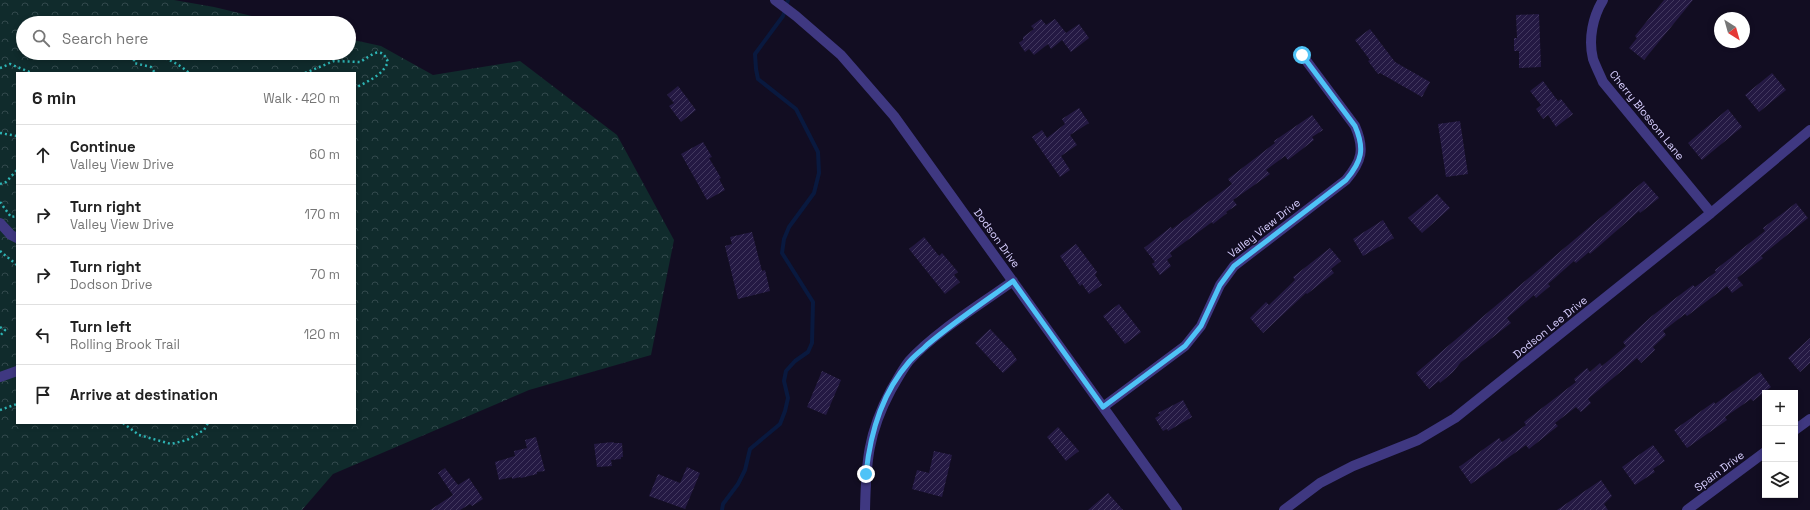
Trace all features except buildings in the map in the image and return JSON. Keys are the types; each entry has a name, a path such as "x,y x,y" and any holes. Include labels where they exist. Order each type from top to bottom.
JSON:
{"street":[{"name":"Dodson Drive","path":"775,0 841,55 894,116 1103,407 1172,508"},
{"name":"Cherry Blossom Lane","path":"1604,0 1598,10 1592,32 1593,57 1603,82 1711,212"},
{"name":"Valley View Drive","path":"1103,407 1185,346 1201,326 1220,285 1234,266 1346,180 1356,167 1361,154 1360,138 1355,126 1302,55"},
{"name":"Dodson Lee Drive","path":"1284,510 1320,483 1353,466 1418,440 1455,418 1711,212 1810,130"},
{"path":"0,223 11,235 16,238"},
{"path":"865,510 866,474 869,449 879,413 897,379 909,361 942,332 1013,281"},
{"path":"0,377 16,371"},
{"path":"1798,428 1810,419"},
{"name":"Spain Drive","path":"1687,510 1762,454"}],"path":[{"path":"307,72 334,61 360,62 368,55 374,53 380,53 386,56 388,62 386,69 379,75 356,87"},
{"path":"134,60 134,64 152,67 154,72"},
{"path":"168,60 188,72"},
{"path":"0,68 10,64 30,72"},
{"path":"0,133 16,136"},
{"path":"0,184 6,182 16,171"},
{"path":"1,205 11,217 16,216"},
{"path":"0,251 16,264"},
{"path":"0,327 5,330 0,336"},
{"path":"0,410 16,404"},
{"path":"124,424 139,435 172,444 187,440 204,430 207,424"}],"green space":[{"path":"0,0 174,0 214,7 252,16 16,16 16,60 356,60 356,41 381,46 433,75 520,61 617,135 674,240 651,355 529,390 333,474 302,510 0,510"}],"waterway":[{"path":"722,510 723,504 738,484 745,470 750,449 780,424 788,398 784,381 786,371 795,361 808,352 812,343 813,302 782,253 784,239 789,227 814,193 819,173 818,152 796,109 758,79 756,69 755,54 783,16 788,0"}],"route":[{"path":"866,474 869,449 879,413 897,379 909,361 942,332 1013,281 1103,407 1185,346 1201,326 1220,285 1234,266 1346,180 1356,167 1361,154 1360,138 1355,126 1302,55"}]}
